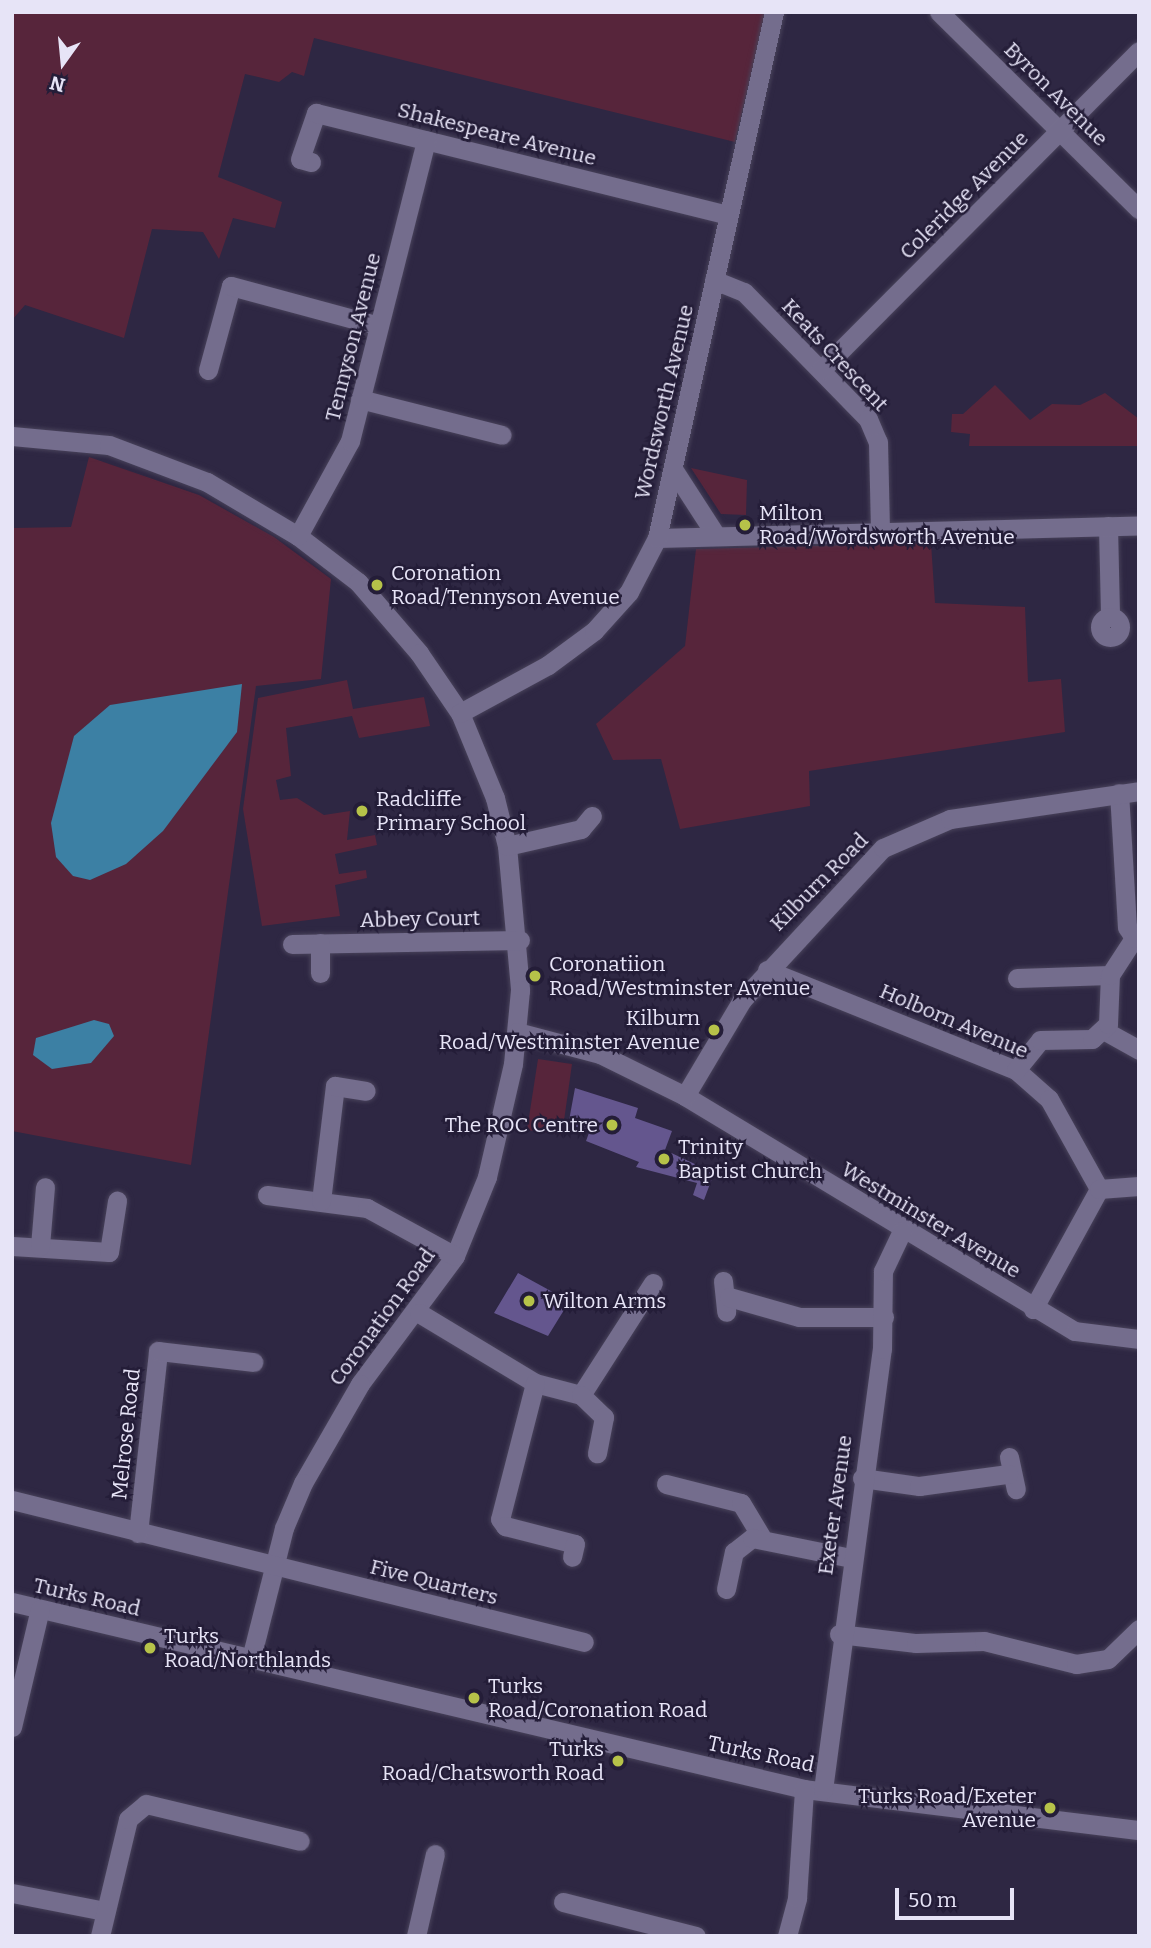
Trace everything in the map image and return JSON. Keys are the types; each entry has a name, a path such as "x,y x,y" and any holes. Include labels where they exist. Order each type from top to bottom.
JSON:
{"street":[{"name":"Wordsworth Avenue","path":"460,713 548,665 594,631 629,592 657,538 774,12"},
{"name":"Byron Avenue","path":"939,12 1139,209"},
{"name":"Coleridge Avenue","path":"821,370 1139,51"},
{"name":"Shakespeare Avenue","path":"310,162 300,159 316,113 727,215"},
{"name":"Tennyson Avenue","path":"298,536 336,472 360,399 426,140"},
{"name":"Keats Crescent","path":"714,280 744,292 821,370 875,430 880,530"},
{"path":"208,370 231,286 379,326"},
{"path":"360,399 502,435"},
{"name":"Coronation Road","path":"12,436 96,443 152,460 207,482 298,536 389,616 460,713 490,784 507,846 520,940 517,1032 496,1147 455,1256 419,1313 360,1384 323,1443 293,1505 273,1566 251,1658"},
{"path":"673,469 715,534"},
{"path":"657,538 715,534 1139,525"},
{"path":"1108,526 1110,617"},
{"name":"Kilburn Road","path":"685,1096 767,970 865,863 902,836 950,819 1139,791"},
{"path":"1105,1031 1110,975 1136,939 1128,927 1119,793"},
{"path":"507,846 582,829 592,816"},
{"name":"Abbey Court","path":"292,944 520,940"},
{"path":"320,943 320,973"},
{"name":"Holborn Avenue","path":"767,970 1016,1070 1049,1099 1099,1189"},
{"path":"1017,978 1110,975"},
{"path":"1016,1070 1040,1040 1092,1039 1105,1031"},
{"path":"1105,1031 1139,1050"},
{"name":"Westminster Avenue","path":"517,1032 600,1054 685,1096 902,1231 1034,1309 1090,1336 1139,1339"},
{"path":"321,1201 335,1086 366,1091"},
{"path":"1034,1309 1099,1189 1139,1186"},
{"path":"40,1246 45,1187"},
{"path":"267,1195 367,1208 455,1256"},
{"path":"12,1246 109,1252 117,1201"},
{"name":"Exeter Avenue","path":"787,1936 797,1898 851,1558 884,1317 883,1271 902,1231"},
{"path":"581,1395 653,1283"},
{"path":"726,1297 757,1300 799,1317 884,1317"},
{"path":"419,1313 536,1383 581,1395 604,1417 597,1454"},
{"name":"Melrose Road","path":"138,1533 158,1351 253,1362"},
{"path":"536,1383 500,1519 505,1526 575,1544 572,1557"},
{"path":"862,1478 919,1486 1011,1473"},
{"path":"666,1483 741,1503 761,1536"},
{"name":"Five Quarters","path":"12,1500 584,1642"},
{"path":"726,1589 734,1552 761,1536 851,1558"},
{"name":"Turks Road","path":"12,1602 813,1789 1139,1830"},
{"path":"12,1727 40,1609"},
{"path":"839,1634 916,1643 984,1641 1076,1664 1108,1658 1139,1629"},
{"path":"100,1936 128,1819 146,1804 300,1840"},
{"path":"416,1936 435,1854"},
{"path":"12,1893 105,1911"},
{"path":"564,1901 696,1936"}],"shaded area":[{"path":"12,12 766,12 735,142 314,38 304,76 292,72 279,82 245,74 218,177 282,202 275,228 233,218 219,259 203,232 152,229 124,338 25,305 12,320"},
{"path":"995,385 1030,420 1052,404 1080,405 1105,393 1139,419 1139,446 969,446 970,434 951,432 952,414 963,414"},
{"path":"89,457 199,495 274,537 331,579 321,679 256,686 191,1165 12,1131 12,528 71,527"},
{"path":"691,468 747,480 746,515 721,514"},
{"path":"931,543 935,603 1025,607 1028,682 1061,679 1065,732 809,771 810,806 680,829 661,759 613,760 596,724 685,646 696,549"},
{"path":"347,680 353,709 424,697 430,726 359,738 352,716 286,728 291,776 276,780 280,800 297,798 324,815 350,811 347,840 375,835 377,845 335,854 339,874 366,870 367,878 335,885 340,916 262,926 243,809 258,698"},
{"path":"538,1059 572,1064 562,1135 527,1130"}],"water":[{"path":"242,684 237,732 163,831 126,864 90,880 73,876 56,857 51,823 74,736 110,705"},
{"path":"94,1020 109,1024 114,1036 91,1063 52,1069 33,1055 36,1038"}],"building":[{"path":"575,1088 638,1108 635,1118 672,1131 665,1150 714,1173 704,1200 693,1195 697,1183 636,1167 639,1162 586,1141 590,1130 568,1126"},
{"name":"Wilton Arms","path":"518,1273 560,1296 555,1305 564,1310 548,1336 494,1313"}],"place":[{"name":"Milton Road/Wordsworth Avenue","path":"745,525"},
{"name":"Coronation Road/Tennyson Avenue","path":"377,585"},
{"name":"Radcliffe Primary School","path":"362,811"},
{"name":"Coronatiion Road/Westminster Avenue","path":"535,976"},
{"name":"Kilburn Road/Westminster Avenue","path":"714,1030"},
{"name":"The ROC Centre","path":"612,1125"},
{"name":"Trinity Baptist Church","path":"664,1159"},
{"name":"Wilton Arms","path":"529,1301"},
{"name":"Turks Road/Northlands","path":"150,1648"},
{"name":"Turks Road/Coronation Road","path":"474,1698"},
{"name":"Turks Road/Chatsworth Road","path":"618,1761"},
{"name":"Turks Road/Exeter Avenue","path":"1050,1808"}]}
